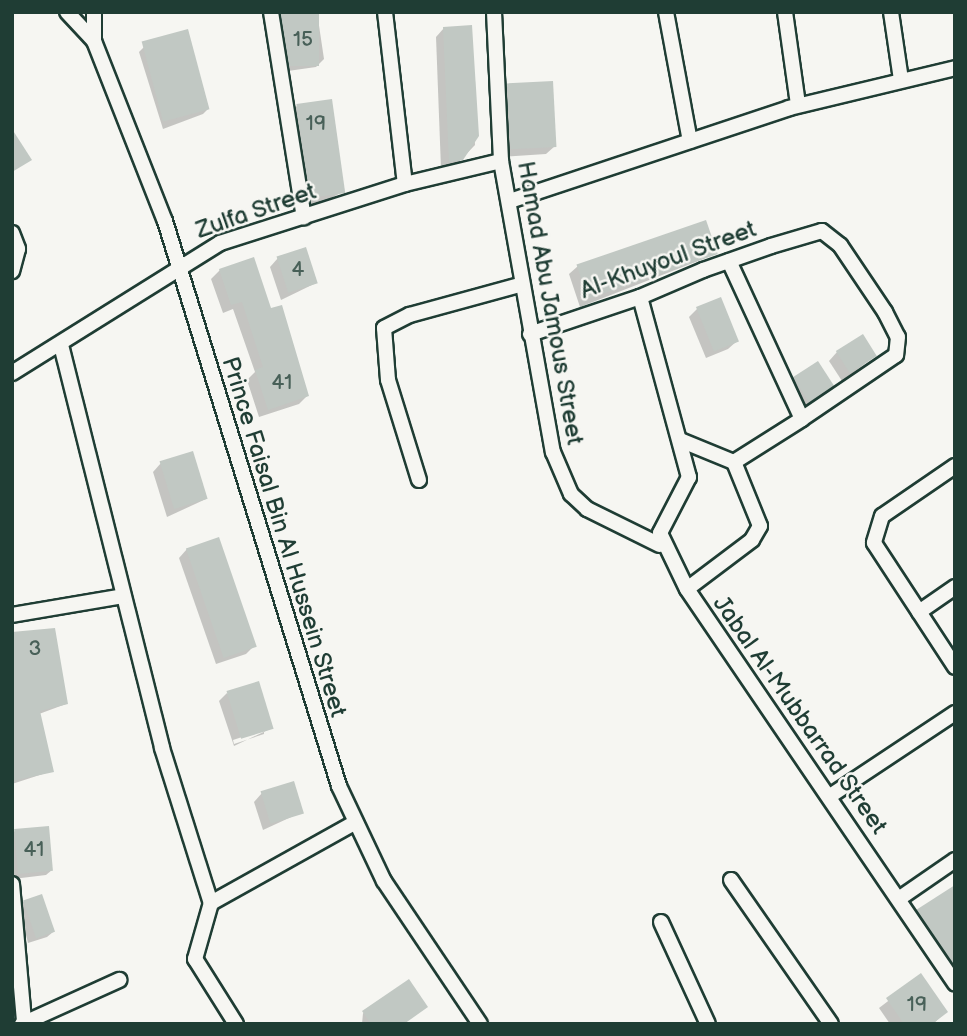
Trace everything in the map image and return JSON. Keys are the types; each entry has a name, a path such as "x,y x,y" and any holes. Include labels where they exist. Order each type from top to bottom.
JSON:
{"street":[{"name":"Prince Faisal Bin Al Hussein Street","path":"67,12 94,41"},
{"name":"Prince Faisal Bin Al Hussein Street","path":"94,12 94,41 179,266 354,823 410,924 480,1024"},
{"path":"271,12 304,217"},
{"path":"385,12 405,184"},
{"name":"Hamad Abu Jamous Street","path":"494,12 501,161 510,201 520,285 548,434 571,494 603,520 660,545"},
{"path":"666,12 690,141"},
{"path":"785,12 798,106"},
{"path":"891,12 901,80"},
{"path":"510,201 798,106 955,68"},
{"name":"Zulfa Street","path":"12,373 61,345 179,266 220,243 405,184 501,161"},
{"name":"Al-Khuyoul Street","path":"530,334 640,297 729,261 822,231 840,245 886,312 899,347 802,419"},
{"path":"12,233 18,249 12,271"},
{"path":"680,440 734,462 802,419 729,261"},
{"path":"419,480 388,380 384,328 399,318 520,285"},
{"path":"640,297 689,477 663,524 660,545 687,589"},
{"path":"61,345 123,596 211,903 195,959 236,1024"},
{"name":"Jabal Al-Mubbarrad Street","path":"734,462 760,526 752,540 687,589 719,645 830,796 955,984"},
{"path":"955,466 875,526 881,559 955,667"},
{"path":"919,612 955,587"},
{"path":"12,615 123,596"},
{"path":"830,796 955,713"},
{"path":"211,903 354,823"},
{"path":"900,898 955,860"},
{"path":"732,880 831,1024"},
{"path":"12,884 23,1023 119,980"},
{"path":"661,922 708,1024"}],"building":[{"path":"281,12 319,12 319,66 281,66"},
{"path":"472,25 479,136 463,160 449,162 443,27"},
{"path":"188,29 209,109 163,122 142,41"},
{"path":"553,81 556,147 511,149 507,83"},
{"path":"332,99 345,193 310,198 296,104"},
{"path":"12,129 32,160 12,172"},
{"path":"706,220 718,254 588,299 576,265"},
{"path":"306,247 318,283 288,293 277,257"},
{"path":"254,257 271,308 282,305 309,396 268,410 255,370 263,367 242,302 231,305 219,269"},
{"path":"721,297 739,342 714,352 696,307"},
{"path":"863,334 877,356 850,373 836,351"},
{"path":"818,361 834,386 809,402 793,377"},
{"path":"193,451 208,499 174,509 160,461"},
{"path":"219,537 257,647 224,658 186,548"},
{"path":"55,628 68,704 40,711 54,772 12,781 12,632"},
{"path":"259,681 274,729 241,739 226,691"},
{"path":"294,781 304,814 270,824 261,791"},
{"path":"49,826 53,871 18,874 14,829"},
{"path":"955,885 955,966 916,910"},
{"path":"42,894 55,932 36,938 23,901"},
{"path":"921,973 948,1012 932,1024 904,1024 886,998"},
{"path":"409,979 428,1007 404,1024 371,1024 362,1011"}]}
